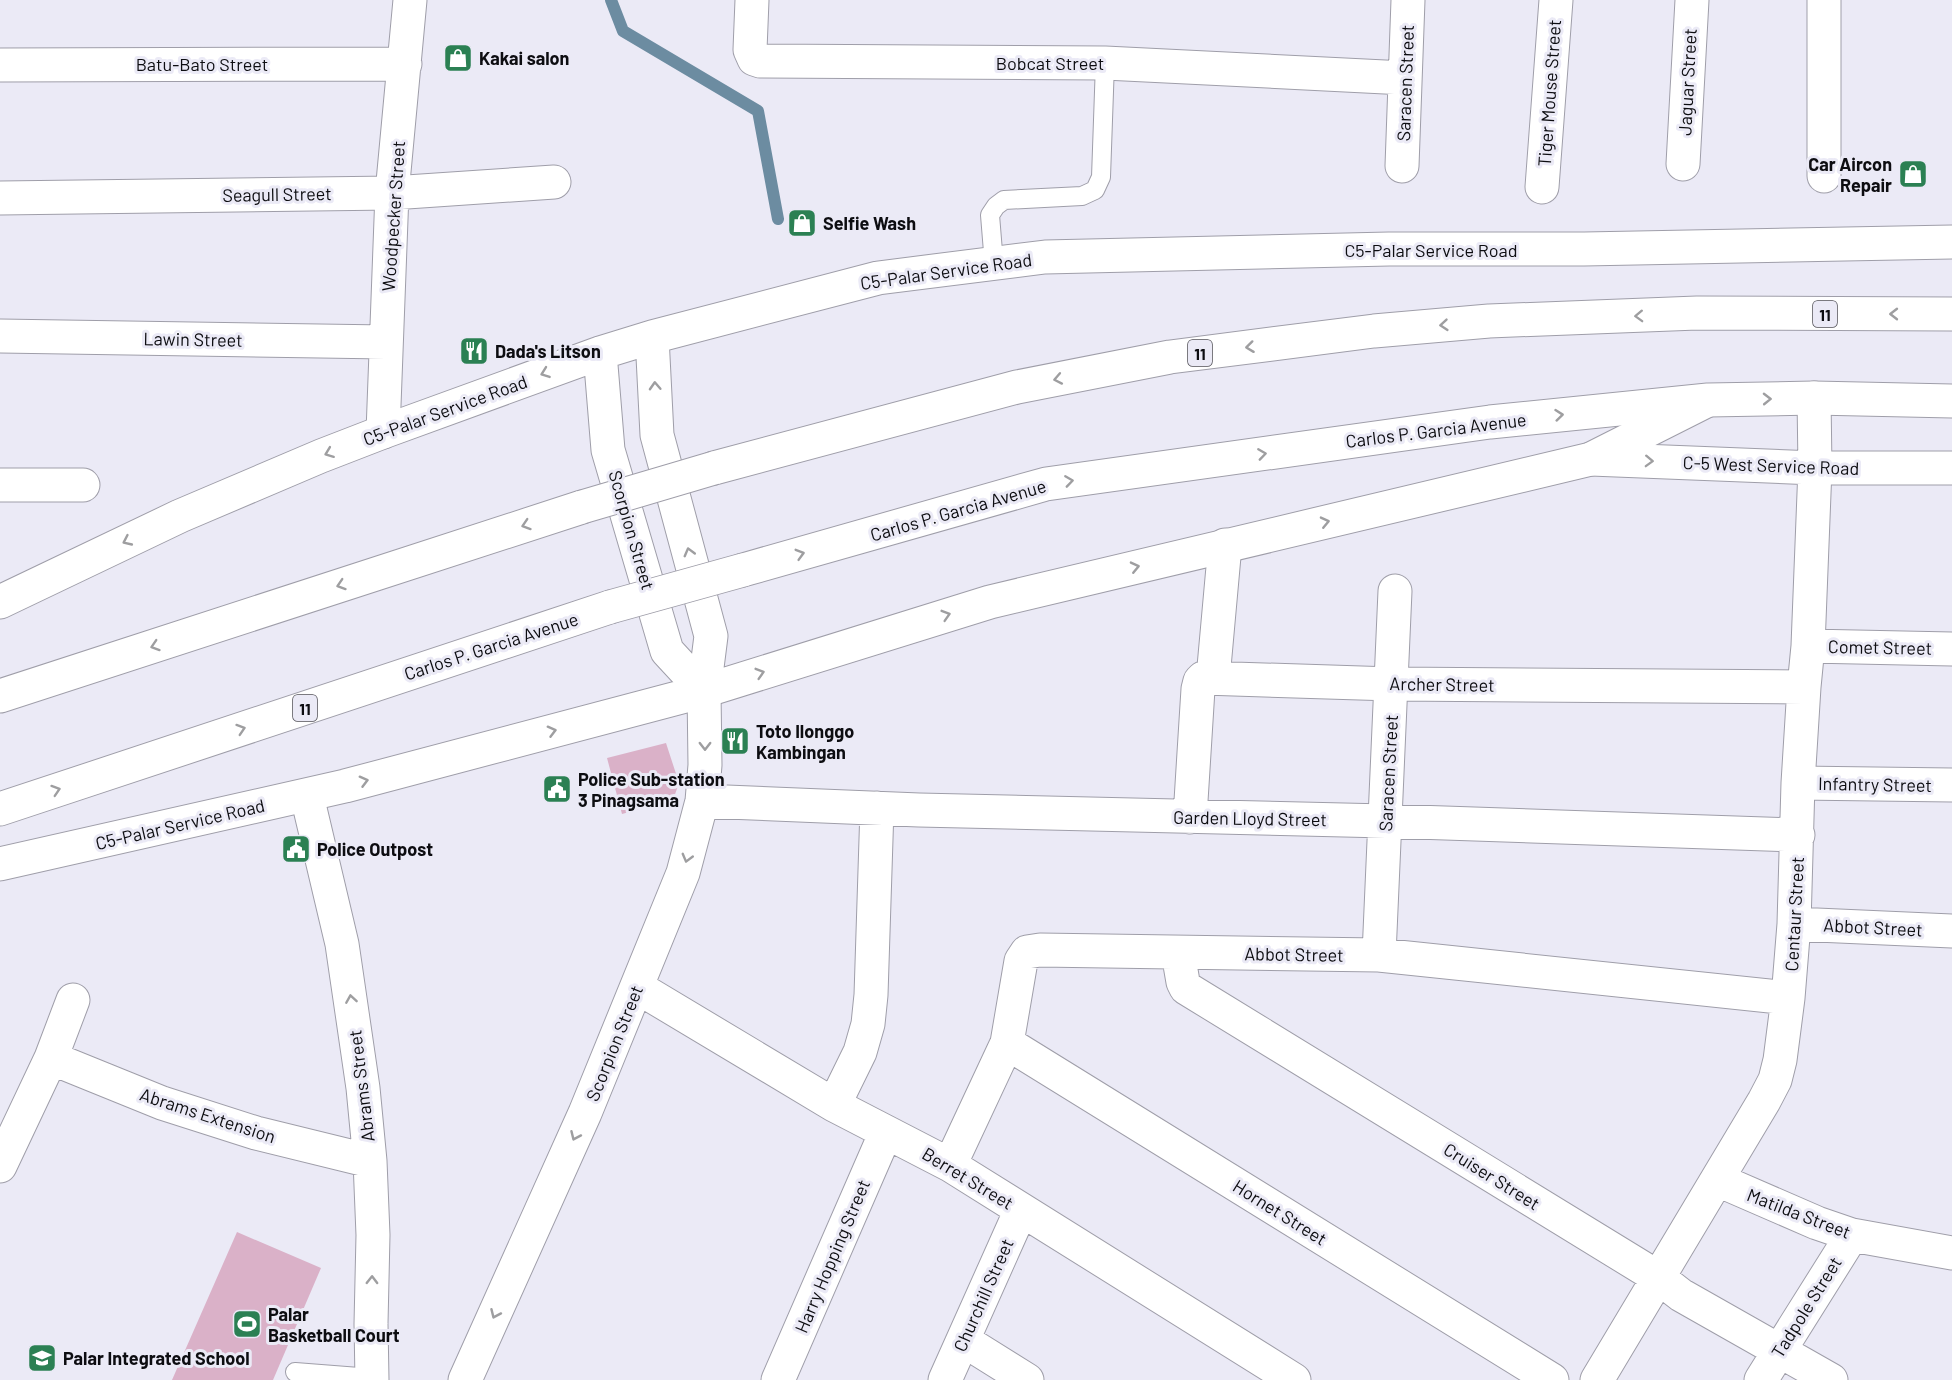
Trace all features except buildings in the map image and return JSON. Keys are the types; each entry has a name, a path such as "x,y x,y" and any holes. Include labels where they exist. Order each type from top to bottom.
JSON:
{"street":[{"name":"Woodpecker Street","path":"383,432 392,193 410,0"},
{"name":"Bobcat Street","path":"752,0 750,50 754,59 760,61 1104,63 1405,78"},
{"name":"Saracen Street","path":"1402,166 1408,0"},
{"name":"Tiger Mouse Street","path":"1542,187 1556,0"},
{"name":"Jaguar Street","path":"1683,164 1692,0"},
{"path":"1824,0 1824,176"},
{"name":"Batu-Bato Street","path":"0,65 405,64"},
{"name":"Seagull Street","path":"0,198 392,193 554,182"},
{"name":"C5-Palar Service Road","path":"0,602 180,516 383,432 600,353 652,337 878,278 1045,257 1353,250 1584,249 1952,242"},
{"name":"11","path":"0,696 582,507 714,468 1017,387 1170,357 1374,331 1489,321 1697,313 1952,314"},
{"name":"Lawin Street","path":"0,336 386,342"},
{"name":"Scorpion Street","path":"465,1380 585,1113 683,873 702,801 705,765 704,691 711,636 657,435 652,337"},
{"name":"Scorpion Street","path":"600,353 608,450 667,651 704,691"},
{"name":"Carlos P. Garcia Avenue","path":"0,808 610,606 1046,484 1490,422 1708,400 1814,398 1952,401"},
{"name":"Centaur Street","path":"1597,1380 1718,1180 1775,1080 1780,1060 1794,924 1798,783 1808,646 1815,468 1814,398"},
{"name":"C5-Palar Service Road","path":"0,864 307,796 704,691 990,602 1591,459 1708,400"},
{"name":"C-5 West Service Road","path":"1591,459 1815,468 1952,468"},
{"path":"0,485 83,485"},
{"path":"1190,817 1198,689 1203,678 1214,678 1225,545"},
{"name":"Saracen Street","path":"1379,955 1395,591"},
{"name":"Comet Street","path":"1808,646 1952,649"},
{"name":"Archer Street","path":"1214,678 1392,684 1804,687"},
{"name":"Infantry Street","path":"1798,783 1952,785"},
{"name":"Abrams Street","path":"307,796 342,944 361,1077 370,1161 373,1235 372,1379"},
{"name":"Garden Lloyd Street","path":"702,801 1798,835"},
{"path":"834,1105 860,1052 868,1024 877,808"},
{"name":"Abbot Street","path":"1794,924 1952,931"},
{"name":"Abbot Street","path":"950,1165 1007,1043 1021,961 1027,952 1040,950 1379,955 1788,998"},
{"name":"Cruiser Street","path":"1178,953 1186,988 1659,1278 1681,1295 1831,1380"},
{"name":"Berret Street","path":"636,987 834,1105 950,1165 1294,1380"},
{"path":"0,1166 51,1058 73,1000"},
{"name":"Hornet Street","path":"1007,1043 1552,1380"},
{"name":"Abrams Extension","path":"51,1058 162,1103 256,1133 370,1161"},
{"name":"Harry Hopping Street","path":"778,1380 886,1132"},
{"name":"Matilda Street","path":"1718,1180 1817,1223 1852,1235 1952,1253"},
{"name":"Churchill Street","path":"945,1380 1021,1210"},
{"name":"Tadpole Street","path":"1761,1380 1852,1235"},
{"path":"963,1340 1027,1380"}],"lane":[{"path":"994,264 990,215 1004,200 1082,196 1095,190 1101,177 1104,63"},
{"path":"295,1372 372,1379"}],"shaded area":[{"path":"666,743 679,783 673,800 622,814 607,758"},
{"name":"Palar Basketball Court","path":"237,1232 321,1268 273,1380 172,1380"}],"waterway":[{"path":"611,0 623,31 758,111 778,219"}],"place":[{"name":"Kakai salon","path":"458,58"},
{"name":"Car Aircon Repair","path":"1913,174"},
{"name":"Selfie Wash","path":"802,223"},
{"name":"Dada's Litson","path":"474,351"},
{"name":"Toto Ilonggo Kambingan","path":"735,741"},
{"name":"Police Sub-station 3 Pinagsama","path":"557,789"},
{"name":"Police Outpost","path":"296,849"},
{"name":"Palar Basketball Court","path":"247,1324"},
{"name":"Palar Integrated School","path":"42,1358"}]}
